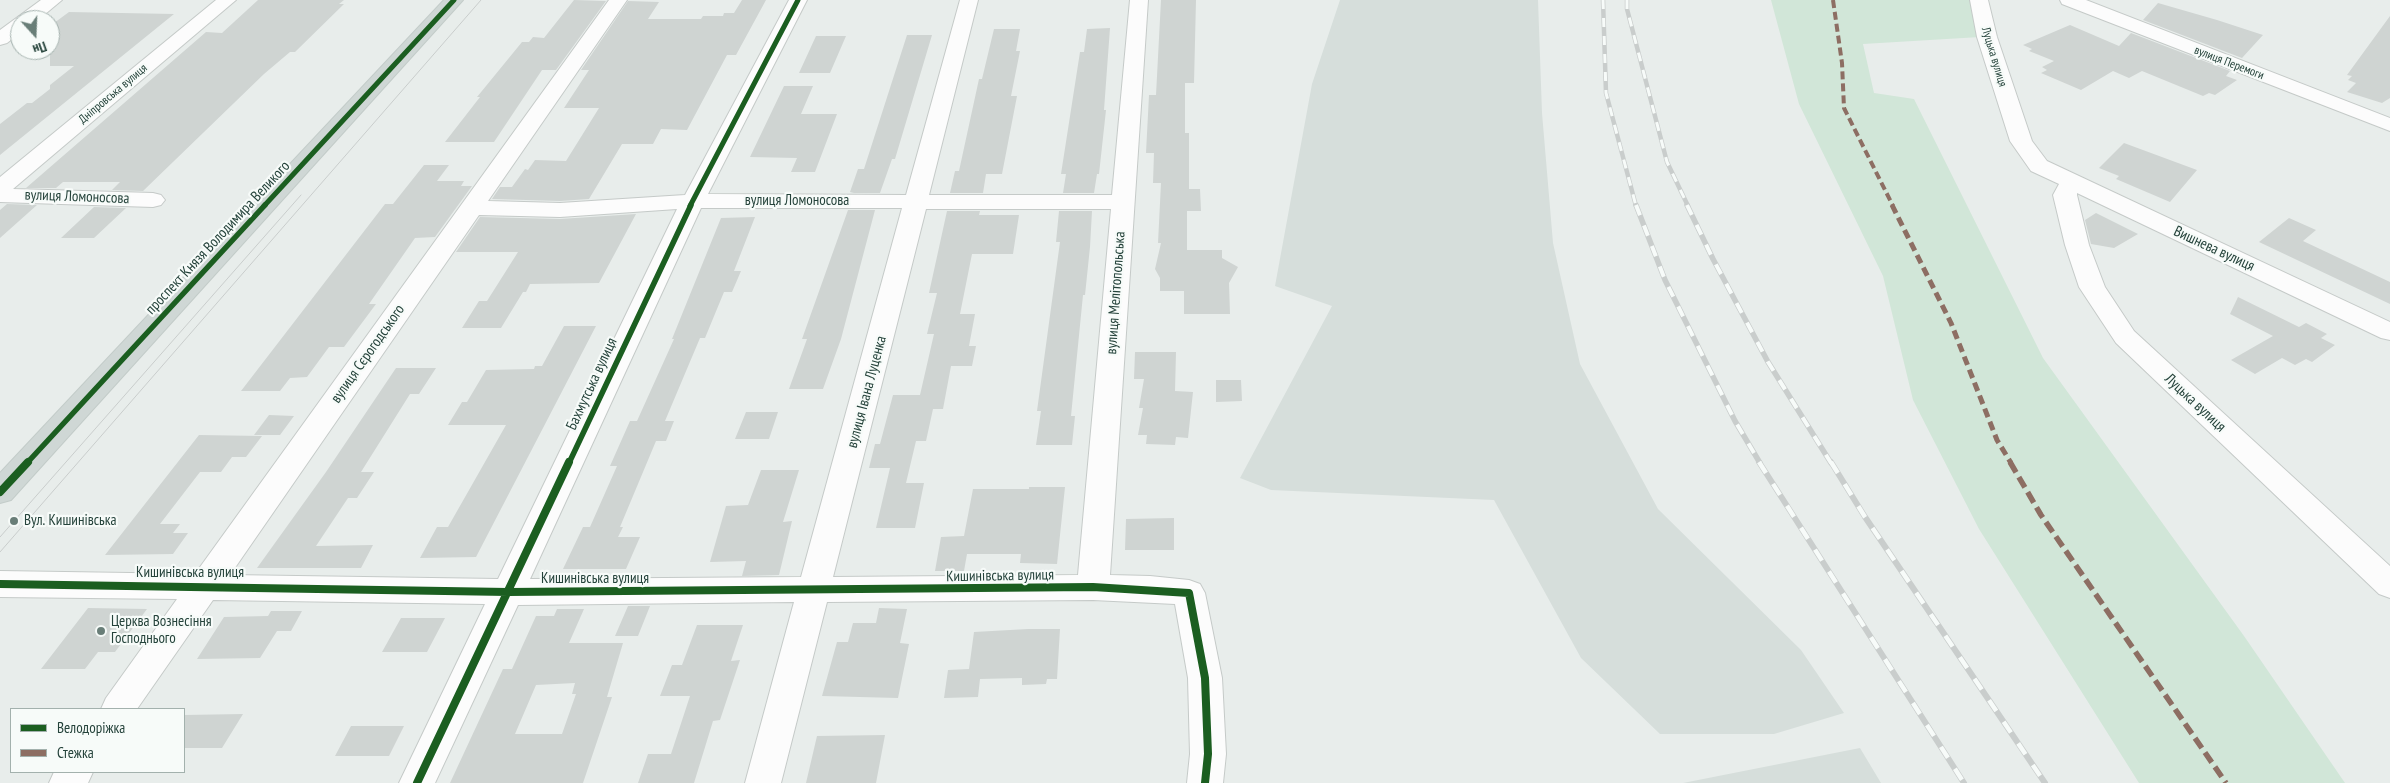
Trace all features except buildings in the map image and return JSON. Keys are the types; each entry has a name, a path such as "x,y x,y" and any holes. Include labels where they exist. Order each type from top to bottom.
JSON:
{"main road":[{"name":"проспект Князя Володимира Великого","path":"0,492 454,0"}],"street":[{"path":"40,10 54,0"},
{"name":"Дніпровська вулиця","path":"0,188 226,0"},
{"name":"вулиця Сєрогодського","path":"119,708 618,0"},
{"name":"Бахмутська вулиця","path":"417,783 693,201 798,0"},
{"name":"вулиця Івана Луценка","path":"763,783 969,0"},
{"name":"вулиця Мелітопольська","path":"1093,587 1138,0"},
{"name":"Луцька вулиця","path":"1979,0 1987,37 2021,141 2039,166"},
{"name":"вулиця Перемоги","path":"2069,0 2390,126"},
{"name":"Вишнева вулиця","path":"2039,166 2390,332"},
{"name":"Луцька вулиця","path":"2071,182 2065,195 2077,245 2092,286 2126,337 2390,585"},
{"name":"вулиця Ломоносова","path":"0,195 153,200"},
{"name":"вулиця Ломоносова","path":"471,208 560,210 693,201 1123,202"},
{"name":"Кишинівська вулиця","path":"0,584 205,585 508,592 1093,587 1150,588 1189,593 1205,678 1208,754 1205,783"}],"shaded area":[{"path":"1340,0 1538,0 1542,113 1553,243 1580,364 1658,509 1801,650 1844,713 1774,734 1660,734 1581,658 1494,500 1271,490 1240,478 1332,306 1275,286 1312,84"},
{"path":"1860,748 1881,783 1683,783"}],"green space":[{"path":"1771,0 1973,0 1980,37 1863,44 1874,93 1914,99 2043,358 2244,636 2345,783 2139,783 1979,529 1913,400 1883,276 1799,104"}],"tram line":[{"path":"0,552 481,0"},
{"path":"0,537 301,195"}],"railway":[{"path":"1603,0 1606,93 1636,206"},
{"path":"1627,0 1627,9 1667,162 1688,206"},
{"path":"1636,205 1665,280 1735,421 1760,463"},
{"path":"1687,205 1713,259 1768,362 1831,463"},
{"path":"1759,462 1964,783"},
{"path":"1831,462 1865,517 2045,783"}],"marked path":[{"path":"1833,0 1835,25 1842,63 1844,108 1951,323 1997,440 2041,515 2226,783"}],"cycle path":[{"path":"0,492 454,0"},
{"path":"417,783 693,201 798,0"},
{"path":"0,584 508,592 1093,587 1150,589 1189,593 1205,678 1208,754 1205,783"}],"place":[{"name":"Вул. Кишинівська","path":"14,521"},
{"name":"Церква Вознесіння Господнього","path":"101,631"}]}
